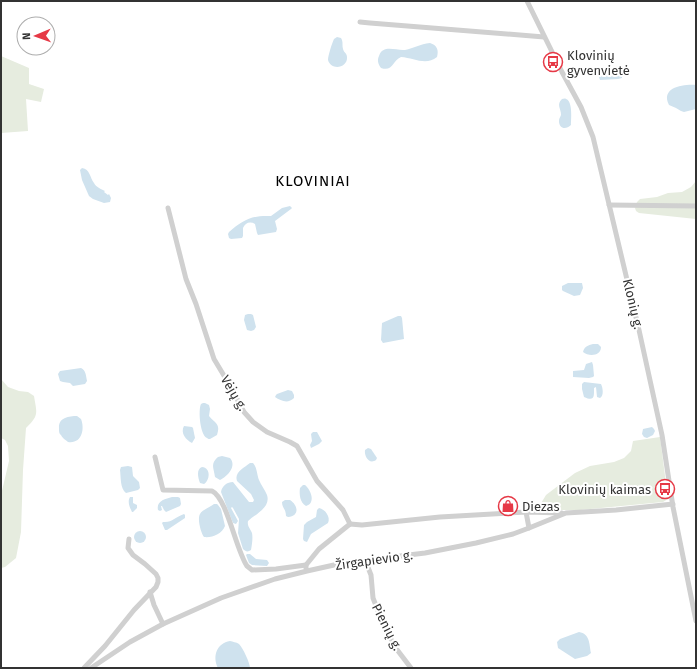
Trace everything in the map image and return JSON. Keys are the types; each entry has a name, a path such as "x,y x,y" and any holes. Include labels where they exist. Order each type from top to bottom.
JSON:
{"street":[{"name":"Klonių g.","path":"527,1 581,107 593,137 640,330 662,435 673,504 696,620"},
{"path":"360,22 544,37"},
{"path":"609,205 696,206"},
{"name":"Vėjų g.","path":"168,208 186,279 196,304 212,354 244,412 253,422 267,432 298,446 317,481 343,510 350,524"},
{"path":"155,457 164,490 216,493 221,500 241,554 247,566 252,570 306,568 319,549 350,524 362,525 440,517 526,512 566,513"},
{"name":"Žirgapievio g.","path":"91,668 130,642 187,612 238,591 306,568 447,549 513,534 566,513 616,510 673,504"},
{"path":"526,512 529,528"},
{"path":"84,668 156,587 158,582 156,574 132,555 128,548 129,539"},
{"name":"Pienių g.","path":"365,560 371,575 373,598 384,626 395,647 410,668"},
{"path":"150,592 163,624"}],"shaded area":[{"path":"1,56 29,68 29,84 44,89 41,102 26,99 28,131 1,133"},
{"path":"696,181 696,219 639,213 636,211 635,208 637,202 640,199 657,197 668,193 682,192 691,187"},
{"path":"1,379 8,387 19,391 28,392 34,396 36,414 26,428 21,532 16,558 5,567 1,568 1,495 9,461 8,446 5,440 1,438"},
{"path":"660,437 668,499 663,502 580,510 537,510 546,495 575,473 590,466 614,462 624,458 631,451 633,441"}],"water":[{"path":"337,37 341,38 343,49 347,55 347,61 345,64 339,67 332,66 328,60 333,41"},
{"path":"430,43 436,46 438,50 437,57 433,60 420,61 401,57 388,69 381,68 379,65 378,58 383,50 405,50"},
{"path":"608,71 620,72 622,78 600,80 600,74"},
{"path":"685,85 696,85 696,109 684,112 669,105 667,99 670,90"},
{"path":"562,99 568,100 571,111 571,125 565,128 561,127 559,124 561,115 559,105"},
{"path":"82,168 87,170 96,186 105,191 104,192 108,195 109,194 111,198 110,202 104,203 89,196 82,180 80,170"},
{"path":"290,206 292,208 291,209 275,221 277,229 276,232 258,235 255,224 248,223 243,228 242,238 229,238 229,232 243,221 258,216 271,216 282,208"},
{"path":"568,283 582,283 583,288 580,295 574,296 562,290 562,286"},
{"path":"245,315 253,315 256,327 251,331 247,330 244,320"},
{"path":"401,316 402,318 404,339 383,343 381,340 382,323"},
{"path":"598,344 601,347 597,354 588,355 583,352 586,346"},
{"path":"592,362 593,377 573,377 573,371 584,370 586,364"},
{"path":"81,368 84,370 86,375 87,381 85,384 73,386 70,383 60,381 58,374 60,371"},
{"path":"584,382 601,384 603,392 602,396 600,398 597,397 596,387 594,388 594,396 592,398 590,399 584,397 582,384"},
{"path":"288,390 292,391 294,395 292,400 284,401 275,397 277,394"},
{"path":"203,403 209,405 209,416 218,426 217,435 210,439 205,436 201,428 200,407"},
{"path":"74,416 81,419 83,427 81,435 76,441 68,442 60,434 59,426 63,419"},
{"path":"184,426 193,428 195,438 192,443 183,434"},
{"path":"652,427 655,431 653,435 647,438 644,437 642,434 643,429"},
{"path":"313,432 317,432 322,441 311,448 311,434"},
{"path":"368,448 371,449 377,458 376,460 369,461 365,455 365,450"},
{"path":"222,456 230,458 233,464 229,473 220,480 215,477 213,464 218,457"},
{"path":"250,463 253,463 255,467 268,499 265,507 248,521 248,526 252,533 251,550 245,551 238,533 239,519 232,507 231,508 238,521 236,524 233,523 221,492 225,485 233,482 249,502 253,502 254,500 251,494 237,481 236,478 240,470"},
{"path":"121,467 132,467 133,476 139,482 140,488 138,490 126,493 122,486 120,470"},
{"path":"202,467 207,470 209,474 204,484 200,483 198,476 198,472"},
{"path":"303,485 307,487 312,496 311,502 306,506 302,503 300,496 300,488"},
{"path":"130,497 133,497 133,503 137,505 137,508 133,512 129,505"},
{"path":"172,497 180,498 180,506 166,512 161,506 162,510 158,510 158,504 160,502"},
{"path":"285,500 290,500 295,505 296,512 294,515 288,517 286,516 282,502"},
{"path":"214,504 217,504 221,509 225,526 222,531 216,535 204,537 200,526 199,516 202,511"},
{"path":"319,508 327,514 329,521 311,534 307,542 304,541 304,525 316,517 317,510"},
{"path":"184,514 185,518 165,530 162,523 163,522 171,521"},
{"path":"138,531 142,531 146,537 142,543 138,543 134,539 134,535"},
{"path":"247,554 250,554 256,559 267,560 269,563 267,566 252,565 249,563"},
{"path":"579,632 583,633 587,637 591,653 587,656 575,659 558,648 557,642 560,639"},
{"path":"230,641 238,643 241,646 248,659 250,668 218,668 216,663 217,651 222,644"}],"place":[{"name":"Klovinių gyvenvietė","path":"553,62"},
{"name":"Klovinių kaimas","path":"665,489"},
{"name":"Diezas","path":"508,506"}],"district":[{"name":"KLOVINIAI","path":"313,181"}]}
